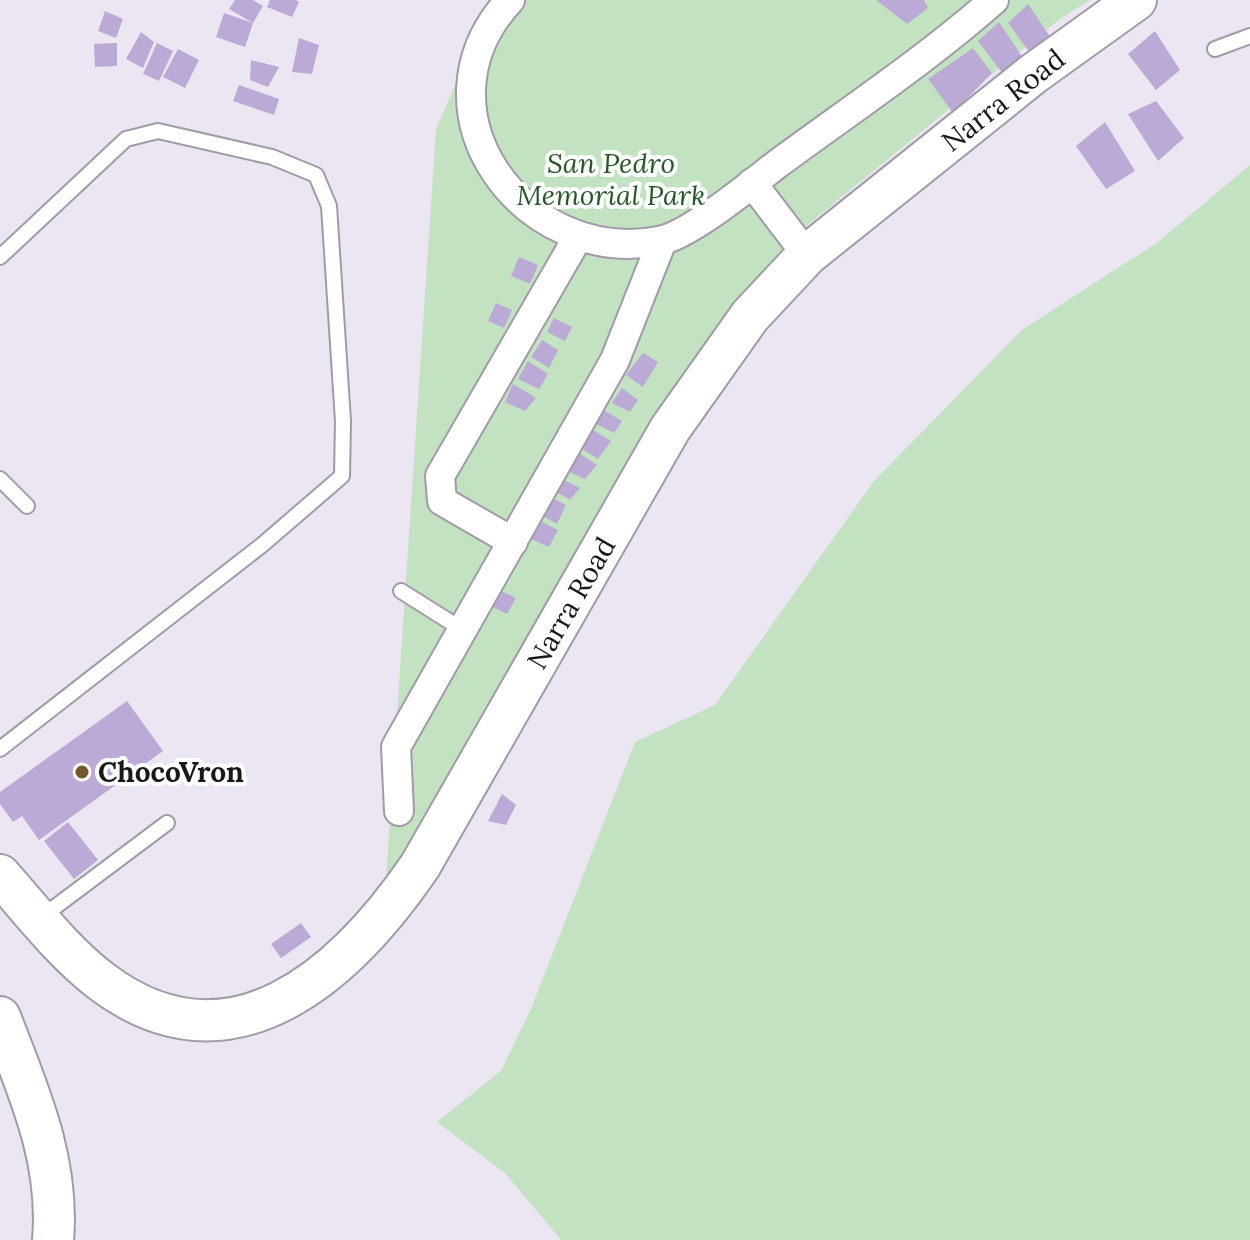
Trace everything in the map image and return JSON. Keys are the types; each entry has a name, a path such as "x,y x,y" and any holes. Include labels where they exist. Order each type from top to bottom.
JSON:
{"street":[{"path":"510,0 495,16 474,70 473,123 480,150 512,194 541,217 578,237 615,243 662,241 718,209 994,0"},
{"name":"Narra Road","path":"0,875 100,980 162,1013 205,1021 238,1018 276,1005 307,988 385,917 411,879 670,429 723,350 807,255 1033,74 1136,0"},
{"path":"752,183 807,255"},
{"path":"513,542 442,501 440,476 578,237"},
{"path":"399,811 396,747 615,360 662,241"},
{"path":"0,1017 41,1125 53,1175 53,1240"}],"lane":[{"path":"1215,49 1250,36"},
{"path":"0,257 126,139 158,131 272,157 316,175 329,206 343,421 342,476 262,545 0,749"},
{"path":"0,479 27,506"},
{"path":"401,591 463,630"},
{"path":"39,919 167,823"}],"green space":[{"name":"San Pedro Memorial Park","path":"493,0 1090,0 1061,18 790,239 704,350 385,895 436,129"},
{"path":"1250,165 1250,1240 561,1240 505,1173 437,1122 501,1071 531,1009 635,742 715,705 874,481 1022,330 1158,242"}],"building":[{"path":"235,0 253,0 263,6 253,23 229,9"},
{"path":"270,0 299,2 292,17 267,7"},
{"path":"876,0 924,0 928,8 907,24"},
{"path":"1028,4 1053,41 1033,57 1008,23"},
{"path":"105,11 123,19 116,38 98,31"},
{"path":"224,13 253,23 245,47 216,37"},
{"path":"999,22 1023,58 1003,74 978,41"},
{"path":"1155,31 1180,70 1156,90 1128,54"},
{"path":"141,32 154,42 143,68 126,59"},
{"path":"299,38 319,45 312,74 292,72"},
{"path":"117,43 117,66 95,67 94,44"},
{"path":"157,43 173,51 159,81 143,74"},
{"path":"973,48 992,73 953,113 928,79"},
{"path":"178,49 199,60 185,88 163,77"},
{"path":"251,60 279,67 268,87 250,80"},
{"path":"239,85 279,99 274,115 233,101"},
{"path":"1156,101 1184,138 1158,161 1128,114"},
{"path":"1105,122 1135,171 1106,189 1076,146"},
{"path":"519,257 538,265 530,284 511,276"},
{"path":"496,303 512,310 504,328 488,321"},
{"path":"554,318 572,327 565,341 547,332"},
{"path":"542,340 558,350 549,368 531,357"},
{"path":"643,353 658,362 643,387 626,375"},
{"path":"528,361 548,374 539,389 518,379"},
{"path":"513,384 536,398 525,411 505,402"},
{"path":"622,388 638,400 630,412 612,403"},
{"path":"602,409 622,421 614,433 596,424"},
{"path":"593,430 611,441 598,459 582,449"},
{"path":"579,453 597,465 585,479 567,471"},
{"path":"562,479 580,488 570,500 555,491"},
{"path":"548,496 566,505 557,524 539,514"},
{"path":"538,520 558,530 549,547 529,538"},
{"path":"497,589 516,598 507,614 488,605"},
{"name":"ChocoVron","path":"127,701 163,751 39,840 22,816 13,822 0,804 0,792"},
{"path":"502,794 516,805 506,825 488,821"},
{"path":"68,822 98,860 74,879 44,841"},
{"path":"301,923 311,937 281,958 271,944"}],"place":[{"name":"ChocoVron","path":"82,772"}]}
